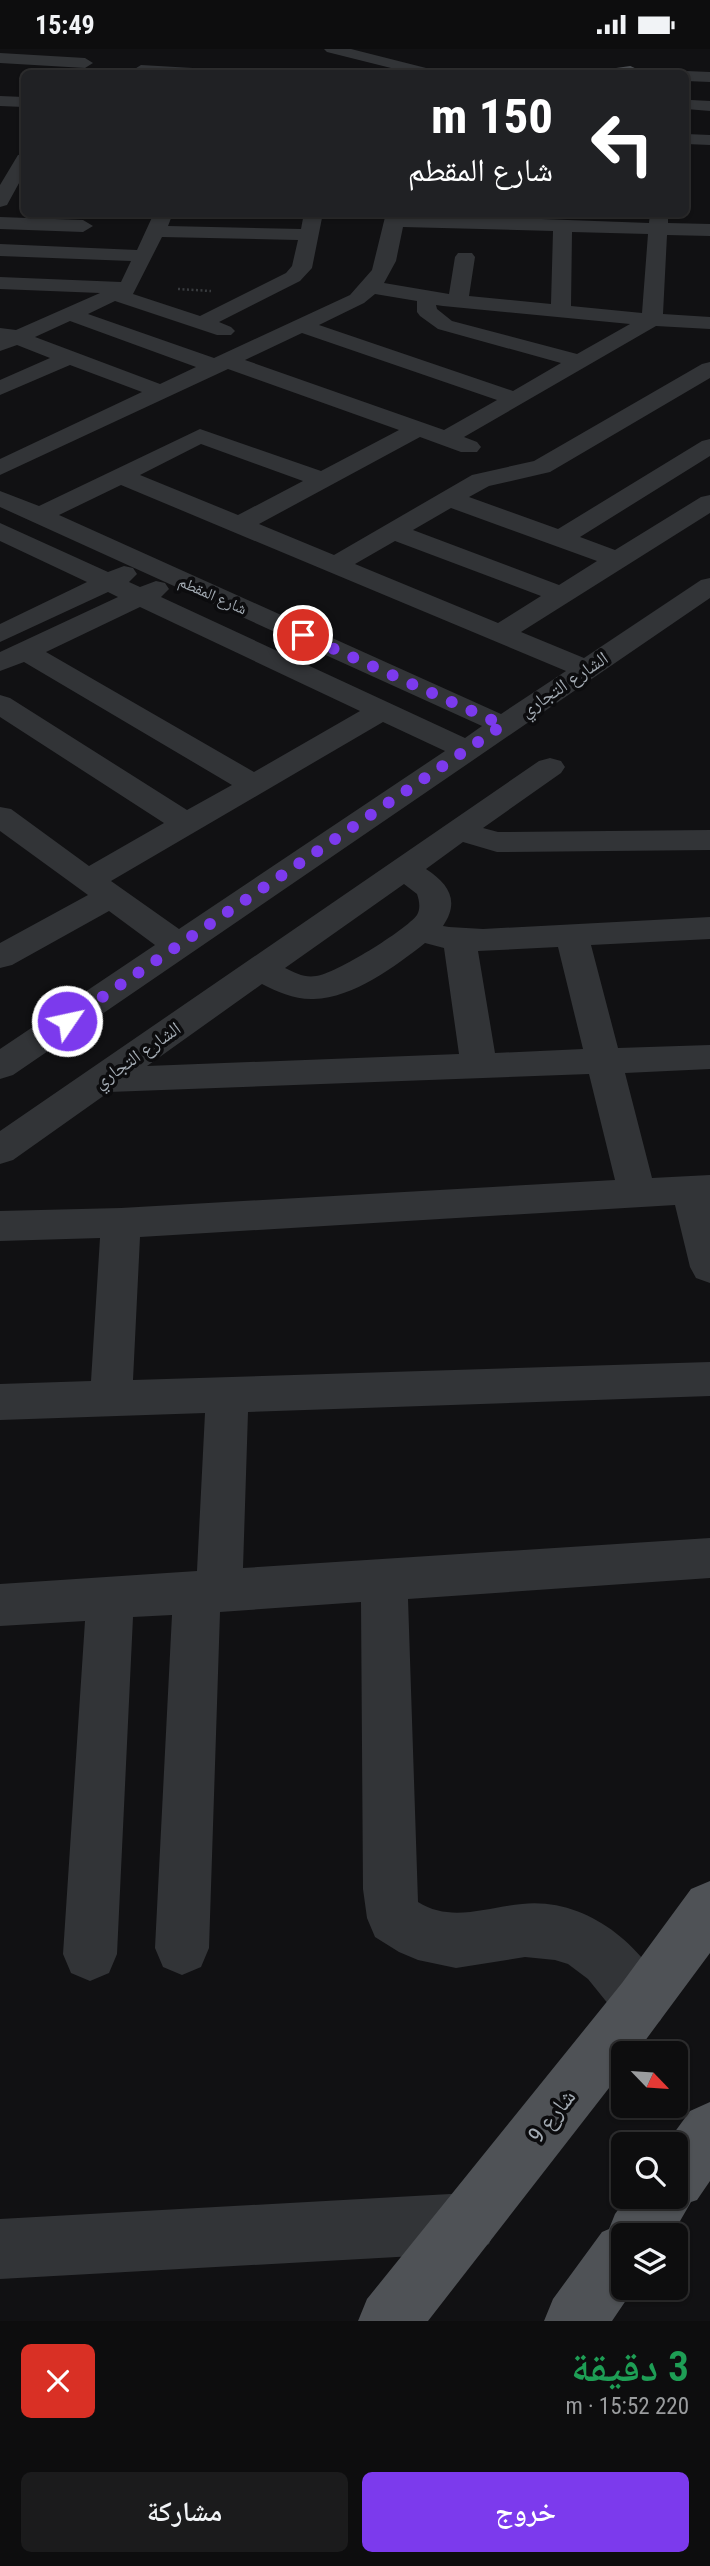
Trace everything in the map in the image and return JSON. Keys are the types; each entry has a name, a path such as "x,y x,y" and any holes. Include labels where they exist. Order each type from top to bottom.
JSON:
{"main road":[{"name":"شارع 9","path":"389,2321 641,2001 710,1908"},
{"path":"688,2162 710,2131"},
{"path":"575,2321 611,2270"}],"street":[{"path":"332,49 416,70"},
{"path":"0,58 91,61 72,70"},
{"path":"689,76 710,77"},
{"path":"0,93 21,94"},
{"path":"0,101 21,102"},
{"path":"689,108 710,106"},
{"path":"689,139 710,140"},
{"path":"689,146 710,148"},
{"path":"1,199 15,161"},
{"path":"202,323 293,277 302,268 313,217"},
{"path":"0,468 358,299 372,287 387,264 395,217 465,218 554,225 659,221 710,230"},
{"path":"0,223 87,220"},
{"path":"69,253 87,220"},
{"path":"652,320 659,221"},
{"path":"6,338 72,315 124,290 160,222 309,235"},
{"path":"542,261 554,225"},
{"path":"551,310 554,225"},
{"path":"0,250 144,256"},
{"path":"458,301 465,257"},
{"path":"0,283 124,290 202,323 262,344"},
{"path":"541,285 551,310"},
{"path":"372,287 429,298 707,325"},
{"path":"429,298 427,312 445,325 581,362"},
{"path":"72,315 418,429 531,470"},
{"path":"445,439 652,320"},
{"path":"301,326 516,399"},
{"path":"6,338 70,358 161,392"},
{"path":"0,388 70,358"},
{"path":"335,565 448,498 489,477 542,467 707,373"},
{"path":"239,525 418,429"},
{"path":"39,516 200,436 323,480"},
{"path":"0,442 30,454"},
{"path":"560,539 687,471 710,446"},
{"path":"119,475 586,669"},
{"name":"شارع المقطم","path":"0,498 503,725"},
{"path":"448,498 618,560"},
{"path":"499,634 710,502"},
{"name":"شارع المقطم","path":"0,531 466,750"},
{"path":"392,531 562,595"},
{"path":"0,634 145,563"},
{"path":"13,657 178,579"},
{"name":"الشارع التجاري","path":"0,1066 710,586"},
{"path":"13,657 254,785"},
{"path":"0,704 187,824"},
{"path":"0,957 187,824 383,711"},
{"name":"الشارع التجاري","path":"0,1150 550,767"},
{"path":"5,825 178,945"},
{"path":"459,831 497,842 710,840"},
{"path":"261,969 295,986 327,986 354,975 418,931 430,921 436,902 425,884 404,869"},
{"path":"418,931 460,940 710,929"},
{"path":"572,935 637,1193"},
{"path":"460,940 479,1066"},
{"path":"101,1080 710,1057"},
{"path":"0,1226 121,1223 700,1189 710,1267"},
{"path":"111,1398 121,1223"},
{"path":"0,1402 710,1380"},
{"path":"182,1948 208,1591 227,1394"},
{"path":"0,1605 710,1558"},
{"path":"384,1580 389,1889 394,1918 418,1933 456,1941 525,1930 555,1933 583,1942 607,1960 641,2001"},
{"path":"90,1954 110,1598"},
{"path":"0,2249 468,2223"}],"path":[{"path":"124,290 261,295"}],"building":[{"path":"630,67 636,70 609,70"}],"route":[{"path":"67,1021 503,725 303,635"}]}
